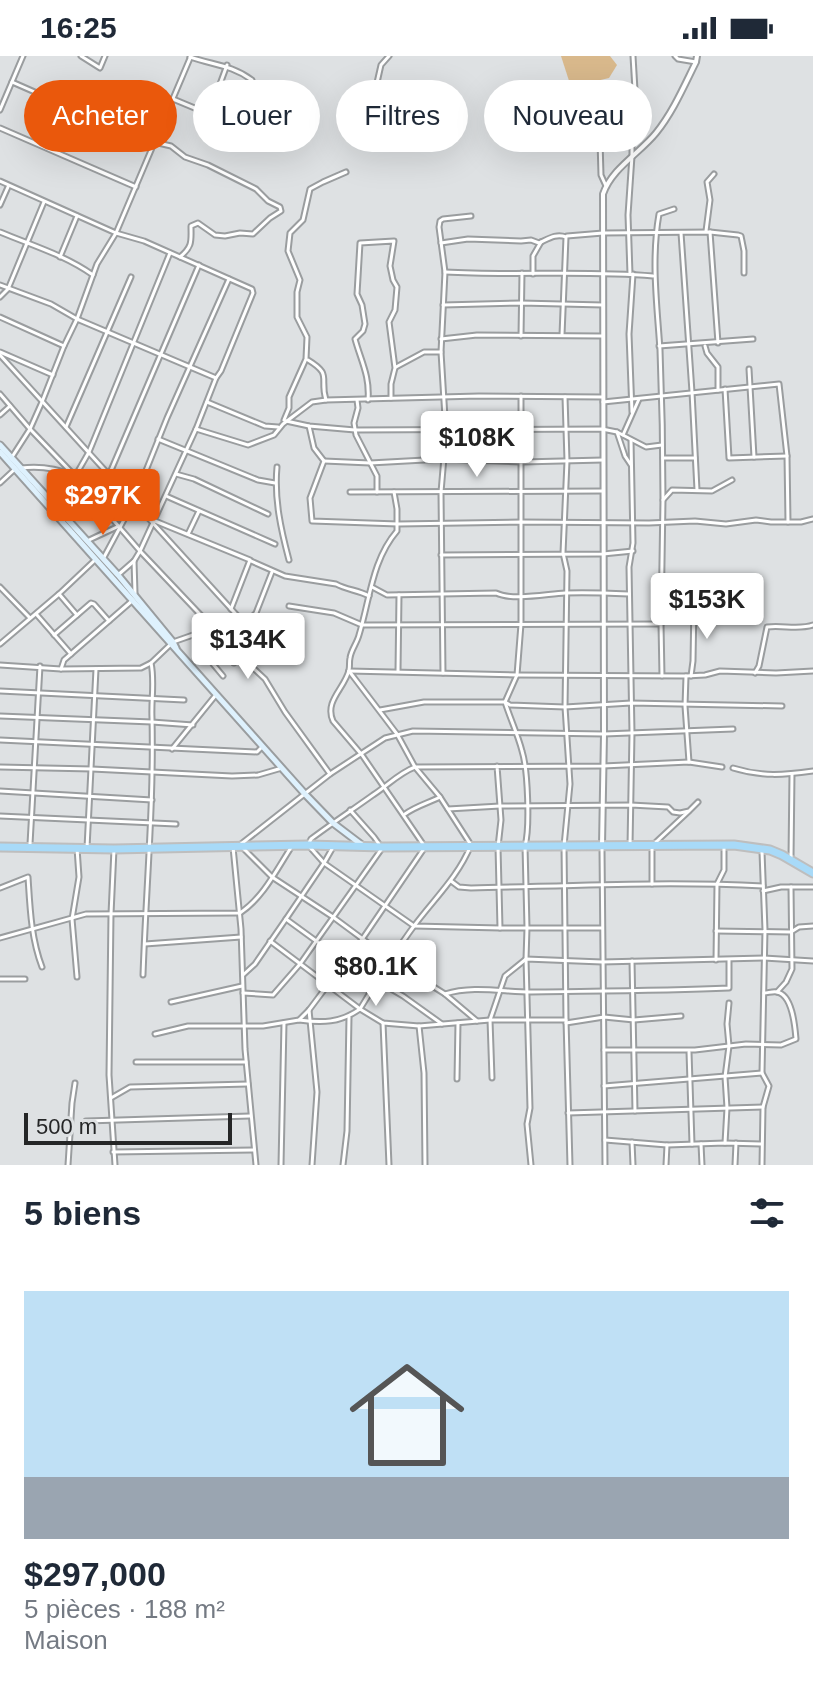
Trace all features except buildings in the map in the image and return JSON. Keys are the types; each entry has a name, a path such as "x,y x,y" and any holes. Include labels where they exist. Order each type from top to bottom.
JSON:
{"highway":[{"path":"347,847 348,834"},
{"path":"0,847 724,845 762,848 813,873"}],"main road":[{"path":"0,445 262,747 333,823 365,847"},
{"path":"0,452 11,460"},
{"path":"18,469 87,541 99,559 118,575 134,598"}],"street":[{"path":"81,56 100,68 105,56"},
{"path":"177,89 190,56 213,65 227,65 251,80"},
{"path":"378,80 381,65 389,56"},
{"path":"632,412 629,191 632,96 635,90 633,56"},
{"path":"605,1165 602,203 606,186 655,134 675,105 697,59 678,59 675,56"},
{"path":"0,110 24,57"},
{"path":"221,80 227,65"},
{"path":"12,82 24,87"},
{"path":"0,128 136,187"},
{"path":"177,151 256,189 281,211 253,234 215,235 198,223 194,224 191,226 190,246 180,257"},
{"path":"11,460 30,429 97,264 116,233 150,152"},
{"path":"600,152 601,175 606,186"},
{"path":"284,423 289,397 306,359 307,337 297,317 300,280 288,251 290,233 303,220 310,189 346,172"},
{"path":"714,174 707,182 710,200 708,232 718,343"},
{"path":"0,181 252,289 221,371 155,522 134,561 118,575"},
{"path":"0,205 9,185"},
{"path":"0,297 8,289 44,202"},
{"path":"662,676 663,458 654,276 655,233 659,214 674,209"},
{"path":"60,257 77,216"},
{"path":"443,673 441,492 445,429 441,339 445,272 440,221 471,216"},
{"path":"0,232 81,266 93,275"},
{"path":"441,243 468,239 541,242 563,235 603,233 727,233 741,236 744,273"},
{"path":"681,233 697,490"},
{"path":"562,335 566,237"},
{"path":"368,400 366,370 355,339 365,324 357,294 360,243 394,241 390,266 397,287 395,310 389,322 395,368 391,384 392,399"},
{"path":"533,274 533,256 541,242"},
{"path":"57,508 89,452 170,253"},
{"path":"109,475 199,265"},
{"path":"445,272 654,276"},
{"path":"521,336 522,273"},
{"path":"66,427 131,277"},
{"path":"0,644 99,559 133,503 229,279"},
{"path":"0,285 51,304 77,319 216,378"},
{"path":"443,305 603,305"},
{"path":"0,317 64,346"},
{"path":"441,339 477,335 602,336"},
{"path":"659,346 753,339"},
{"path":"705,344 707,353 718,367 718,390"},
{"path":"395,368 424,352 441,352"},
{"path":"0,353 53,375"},
{"path":"0,353 263,644 275,632 282,618"},
{"path":"306,359 320,368 325,378 323,391 326,400"},
{"path":"749,369 754,457"},
{"path":"196,429 248,445 274,435 284,423 312,402 326,400 443,396 639,399 779,384 787,456 788,522"},
{"path":"725,389 729,458 787,456"},
{"path":"0,394 213,628 213,664 223,676"},
{"path":"521,396 521,624 517,675 505,702 523,751 527,782 526,959 530,1108 527,1124 531,1165"},
{"path":"565,397 567,461 563,553 567,571 565,707 570,784 564,846 570,1165"},
{"path":"623,435 639,399"},
{"path":"357,400 355,430 377,476 377,492"},
{"path":"207,402 265,426 284,423 355,430 602,429 617,432 646,447 662,445"},
{"path":"0,415 10,406"},
{"path":"309,426 314,448 324,461 603,460"},
{"path":"617,432 632,467"},
{"path":"158,439 258,480 275,483"},
{"path":"630,846 631,440"},
{"path":"663,458 695,458"},
{"path":"324,461 310,498 312,521 398,524 695,521 726,524 813,519"},
{"path":"0,483 18,469 36,466 61,470 76,477"},
{"path":"277,467 278,515 289,560"},
{"path":"176,474 194,479 268,514"},
{"path":"663,500 672,490 712,491 732,480"},
{"path":"350,492 603,491"},
{"path":"299,1020 363,938 425,847 362,755 330,715 336,694 349,671 350,656 358,639 379,559 387,542 397,531 394,492"},
{"path":"166,496 275,544"},
{"path":"188,534 199,511"},
{"path":"155,522 272,572 336,584 369,596"},
{"path":"87,541 119,526"},
{"path":"441,555 633,551"},
{"path":"234,663 233,611 250,560"},
{"path":"61,669 64,660 134,598 134,561"},
{"path":"0,665 61,669 141,668 151,663 171,643 213,628 245,624 256,613 272,572"},
{"path":"0,587 30,618"},
{"path":"372,587 387,595 629,594"},
{"path":"59,594 77,615"},
{"path":"398,671 399,595"},
{"path":"54,635 91,603 109,621"},
{"path":"689,762 685,706 693,661 694,604"},
{"path":"289,606 334,613 362,625 661,624"},
{"path":"36,614 71,654"},
{"path":"755,673 767,627 813,625"},
{"path":"234,650 265,679 330,774"},
{"path":"143,975 152,800 151,663"},
{"path":"30,848 40,666"},
{"path":"87,848 96,669"},
{"path":"349,671 565,676 688,676 720,671 813,671"},
{"path":"155,1034 188,1026 263,1026 299,1020 329,1022 349,1017 360,1009 414,926 465,860 471,845 440,797 415,767 397,734 349,671"},
{"path":"0,691 184,700"},
{"path":"172,749 216,694"},
{"path":"380,710 424,702 505,702 510,705 565,707 631,703 782,706"},
{"path":"0,716 193,725"},
{"path":"238,847 330,774 385,738 397,734 413,731 604,734 733,729"},
{"path":"0,740 257,752 262,747"},
{"path":"602,928 414,926 324,863 308,845 311,839 350,810 415,767 603,766 689,762 722,767"},
{"path":"497,766 501,820 498,847 500,928"},
{"path":"0,767 241,776 282,768"},
{"path":"733,768 752,774 813,771"},
{"path":"791,861 792,774"},
{"path":"0,791 152,800"},
{"path":"403,815 440,797"},
{"path":"652,884 652,846 698,802"},
{"path":"448,809 631,805 668,807 676,813 689,811"},
{"path":"243,993 273,995 317,941 382,847 350,810"},
{"path":"0,816 176,824"},
{"path":"716,960 717,884 724,870 724,845"},
{"path":"0,938 86,914 240,913 248,908 292,846"},
{"path":"243,975 255,964 302,897 333,846"},
{"path":"238,847 272,877 445,994 477,1021"},
{"path":"238,847 246,1062 256,1165"},
{"path":"77,848 79,877 72,919 77,977"},
{"path":"762,848 765,930 762,1073 769,1086 763,1107 762,1165"},
{"path":"114,849 109,1075 115,1165"},
{"path":"0,888 28,877 35,950 42,967"},
{"path":"451,881 459,887 602,883 813,887"},
{"path":"777,992 791,974 791,887"},
{"path":"286,919 345,962 403,996 442,1024"},
{"path":"716,931 791,932 799,927 813,926"},
{"path":"144,944 241,937"},
{"path":"270,941 383,1023 419,1026 490,1020 566,1021 604,1017 634,1020 681,1016"},
{"path":"492,1078 490,1020 505,976 526,959 602,962 764,958 813,961"},
{"path":"445,994 500,989 633,992 729,988 729,960"},
{"path":"632,961 635,1111"},
{"path":"0,979 25,979"},
{"path":"171,1002 243,986"},
{"path":"604,1050 689,1050 787,1044 797,1038 790,1006 782,994 764,993"},
{"path":"725,1143 729,1003"},
{"path":"309,1010 317,1092 312,1165"},
{"path":"343,1165 347,1131 349,1017"},
{"path":"281,1165 284,1023"},
{"path":"383,1023 389,1165"},
{"path":"457,1079 458,1023"},
{"path":"419,1026 424,1073 425,1165"},
{"path":"689,1050 692,1144"},
{"path":"136,1062 246,1062"},
{"path":"604,1086 762,1073"},
{"path":"68,1165 75,1083"},
{"path":"111,1098 130,1087 249,1084"},
{"path":"568,1113 763,1107"},
{"path":"86,1121 251,1116"},
{"path":"605,1140 667,1145 762,1144"},
{"path":"632,1142 633,1165"},
{"path":"735,1165 736,1143"},
{"path":"701,1144 702,1165"},
{"path":"666,1165 667,1145"},
{"path":"113,1152 253,1150"}],"shaded area":[{"path":"561,56 610,56 617,65 609,78 569,80"}]}
